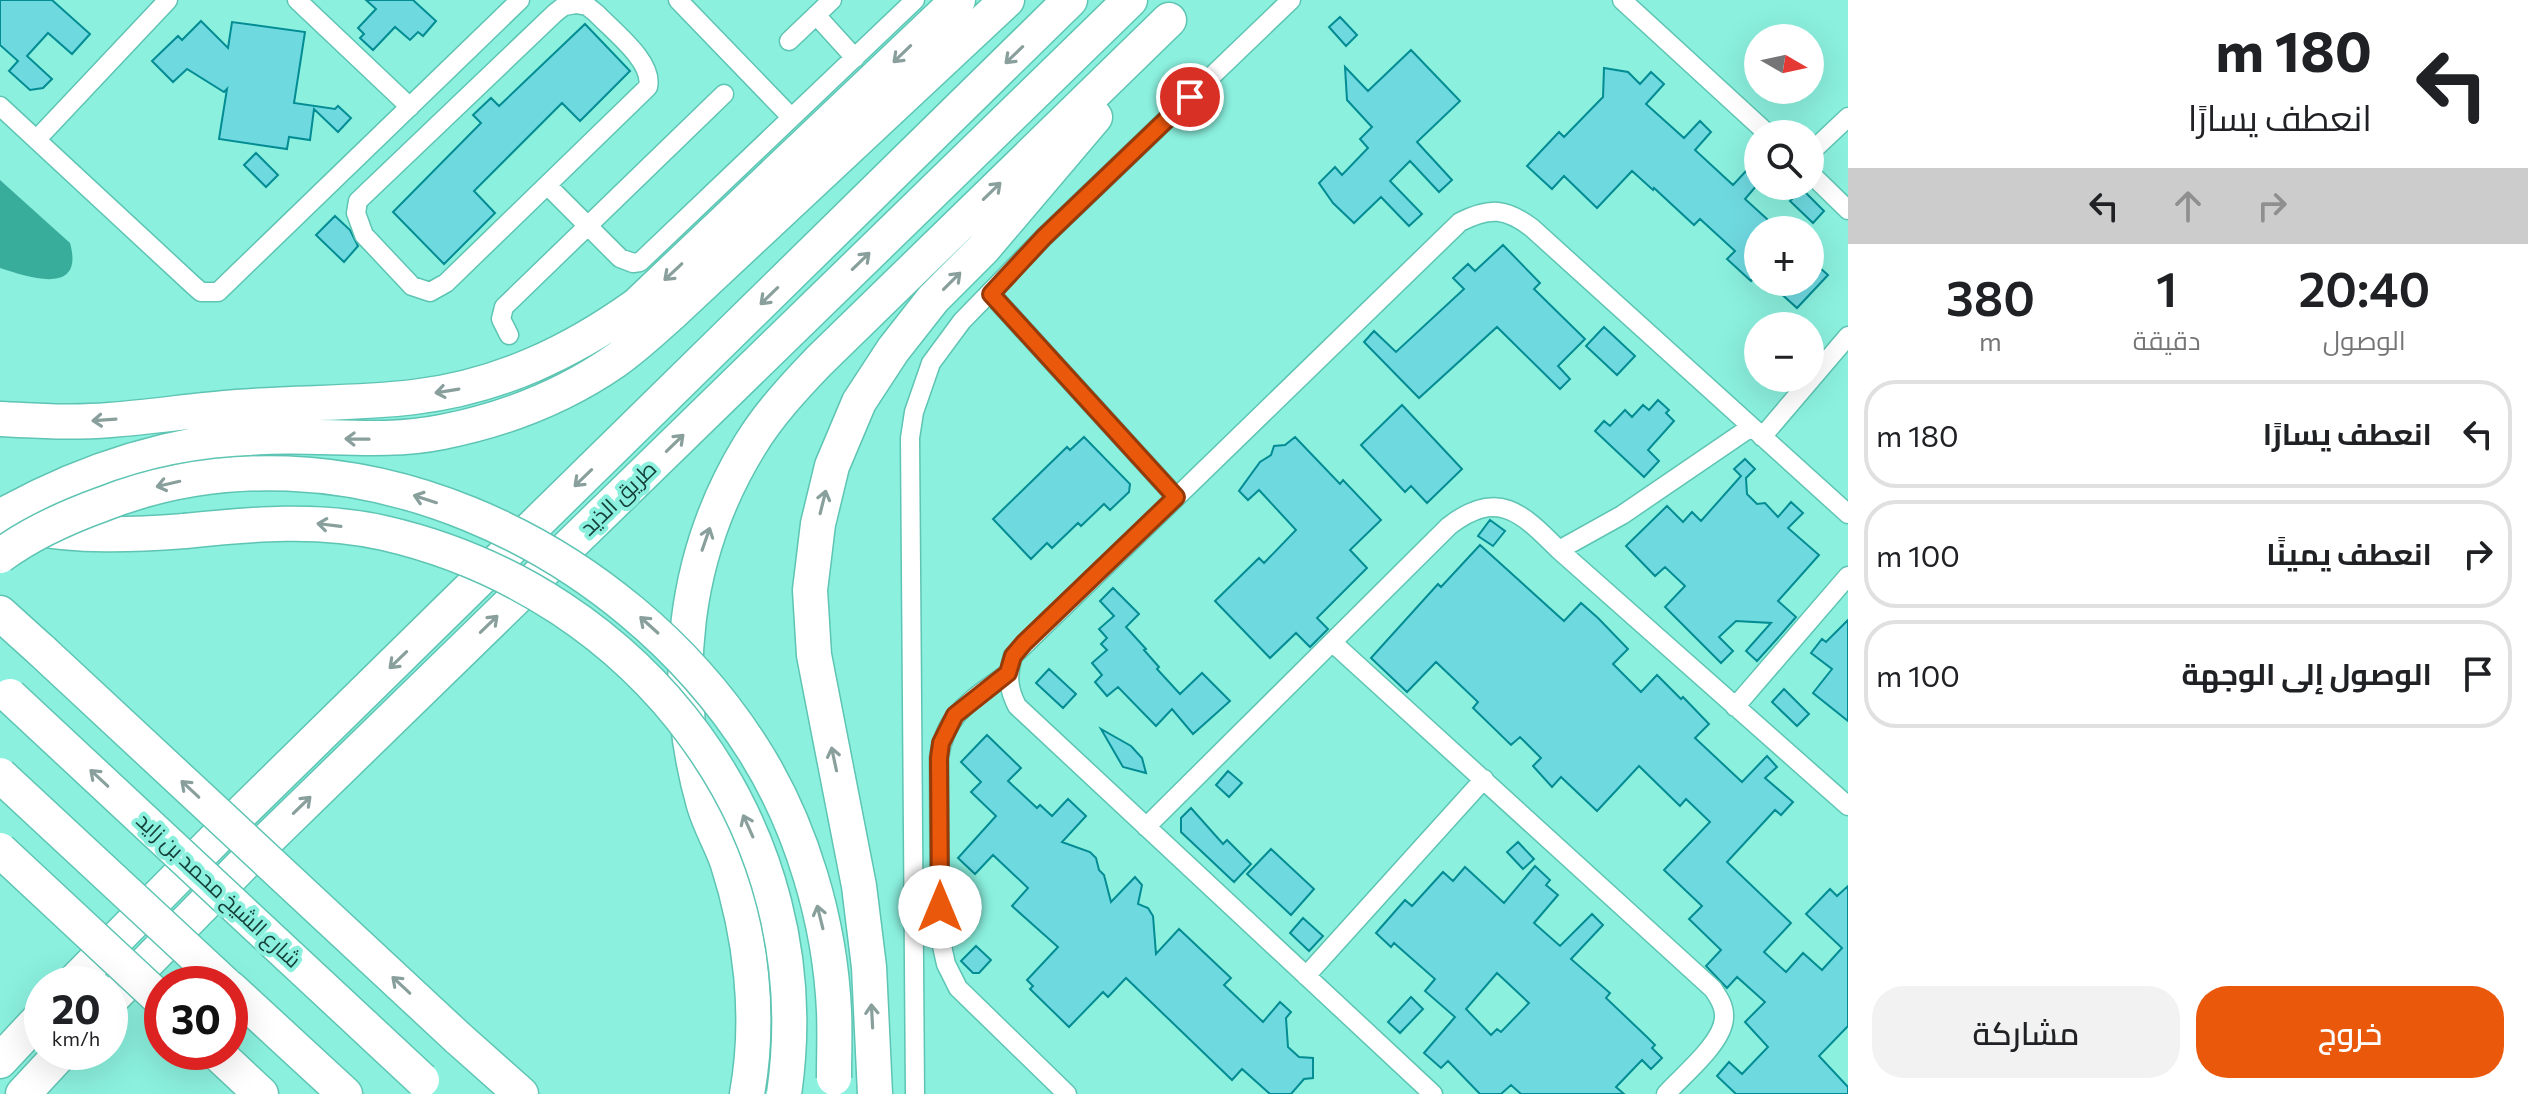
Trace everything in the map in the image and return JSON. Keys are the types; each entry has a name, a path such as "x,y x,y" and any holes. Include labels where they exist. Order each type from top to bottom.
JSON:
{"highway":[{"path":"0,419 53,423 110,420 237,407 414,397 474,386 554,357 597,333 637,305 958,0"},
{"path":"0,519 38,495 94,471 153,453 213,441 268,437 400,438 475,425 548,399 615,361 699,290 1007,0"},
{"name":"طريق الذيد","path":"90,966 238,816 1070,0"},
{"name":"طريق الذيد","path":"128,982 283,824 1130,0"},
{"path":"747,1094 754,1025 751,969 742,914 726,860 705,809 692,756 685,702 685,648 691,594 705,542 724,491 751,444 782,400 1178,10"},
{"path":"875,1094 869,967 859,886 814,655 810,590 818,524 832,466 859,402 893,350 933,299 983,249 1048,175 1178,10"},
{"path":"0,556 65,518 131,493 200,477 270,472 346,479 420,496 492,523 560,558 623,602 673,647 718,698 756,754 787,814 810,877 826,943 834,1010 834,1086"},
{"path":"0,519 64,534 125,536 250,524 317,523 383,532 447,551 556,605 601,636 642,672 679,712 711,755 738,803 760,853 786,959 790,1013 784,1094"},
{"path":"0,613 521,1094"},
{"name":"شارع الشيخ محمد بن زايد","path":"5,691 430,1087"},
{"path":"0,775 206,966"},
{"path":"0,850 144,984"},
{"path":"248,1005 345,1094"},
{"path":"0,1061 24,1035"},
{"path":"23,1094 45,1070"},
{"path":"235,1070 261,1094"}],"street":[{"path":"37,139 168,0"},
{"path":"297,0 410,107"},
{"path":"0,106 193,285 201,292 210,293 224,288 520,0"},
{"path":"678,0 791,117"},
{"path":"789,41 832,0"},
{"path":"548,186 620,258 640,262 915,0"},
{"path":"915,1094 910,438 917,400 931,363 962,321 1044,237 1291,0"},
{"path":"1622,0 1753,120"},
{"path":"564,6 587,6 644,64 650,79 643,94 548,186 446,283 430,292 412,286 364,235 356,213 358,201 364,193 555,13 564,6"},
{"path":"816,15 855,58"},
{"path":"509,335 501,319 502,310 724,94"},
{"path":"1824,140 1848,117"},
{"path":"1824,187 1848,210"},
{"path":"1433,1094 1017,706 1009,691 1008,673 1013,656 1460,222 1478,213 1498,211 1516,216 1532,228 1848,514"},
{"path":"991,294 1176,497"},
{"path":"1559,550 1756,432 1848,336"},
{"path":"1146,827 1449,526 1468,511 1490,506 1513,510 1532,523 1848,806"},
{"path":"1735,707 1848,576"},
{"path":"1332,642 1713,989 1722,1002 1724,1018 1721,1033 1666,1094"},
{"path":"1008,673 955,715 941,743 940,937 946,964 958,988 1067,1094"},
{"path":"1306,976 1484,779"}],"shaded area":[{"path":"0,180 70,243 72,260 69,271 62,277 38,278 0,268"}],"building":[{"path":"0,0 52,0 90,34 72,54 48,33 27,56 52,79 43,88 30,90 9,71 18,61 0,45"},
{"path":"366,0 413,0 436,21 423,36 418,32 410,40 395,27 373,50 360,38 364,34 358,28 376,9"},
{"path":"1340,17 1357,35 1346,46 1329,27"},
{"path":"201,21 228,48 232,22 305,32 294,103 335,109 338,106 351,118 338,132 314,109 310,140 289,137 287,149 219,139 227,89 224,92 187,69 173,82 152,61 178,36 182,40"},
{"path":"585,24 630,71 580,121 562,103 474,191 495,213 444,264 393,212 481,123 473,115 491,98 499,106"},
{"path":"1411,50 1460,101 1417,142 1452,180 1439,192 1410,161 1390,181 1422,214 1409,226 1381,197 1354,223 1333,203 1319,183 1335,167 1342,175 1368,148 1360,139 1372,127 1347,100 1345,67 1368,91"},
{"path":"1604,68 1628,72 1640,84 1651,72 1664,84 1646,104 1684,138 1700,121 1711,132 1695,150 1733,185 1744,173 1744,200 1764,216 1744,216 1744,275 1727,259 1735,251 1700,219 1694,225 1632,171 1597,208 1564,176 1552,189 1527,166 1559,132 1564,137 1603,97"},
{"path":"256,153 278,175 266,187 244,165"},
{"path":"1813,200 1824,211 1819,216 1806,216 1790,201"},
{"path":"335,216 350,230 358,246 344,262 316,235"},
{"path":"1503,245 1540,283 1534,289 1585,339 1558,366 1570,379 1560,389 1497,327 1419,398 1364,342 1374,331 1396,352 1464,289 1453,278 1468,264 1475,271"},
{"path":"1784,296 1808,296 1797,308"},
{"path":"1604,327 1635,356 1617,375 1586,346"},
{"path":"1658,400 1669,410 1666,413 1674,421 1648,450 1659,461 1644,477 1595,431 1604,421 1610,426 1625,410 1632,417 1643,405 1649,410"},
{"path":"1402,405 1462,469 1427,503 1411,486 1405,492 1361,445"},
{"path":"1084,437 1130,484 1129,492 1110,510 1104,504 1052,548 1047,543 1031,559 993,519 1067,447 1070,450"},
{"path":"1295,437 1340,484 1343,480 1381,520 1350,550 1367,568 1317,618 1328,629 1310,647 1296,633 1270,658 1215,601 1259,558 1264,563 1296,530 1259,490 1248,500 1239,491 1260,462 1271,455 1274,446 1285,445"},
{"path":"1745,459 1755,469 1746,478 1747,494 1757,504 1765,503 1778,517 1791,502 1803,513 1788,528 1819,555 1778,601 1796,617 1757,661 1746,651 1771,623 1736,621 1719,637 1733,651 1721,663 1665,607 1685,586 1665,567 1655,576 1626,546 1667,506 1683,522 1692,512 1701,521 1741,476 1734,469"},
{"path":"1490,520 1505,531 1493,546 1478,536"},
{"path":"1480,545 1564,621 1581,603 1598,618 1628,649 1613,664 1641,692 1657,675 1681,699 1683,697 1709,724 1695,738 1742,782 1767,756 1777,767 1765,778 1793,802 1781,815 1775,810 1727,862 1791,923 1764,952 1786,972 1803,953 1822,970 1842,948 1806,914 1830,889 1837,896 1848,886 1848,1026 1819,1056 1848,1087 1848,1094 1736,1094 1717,1076 1729,1062 1742,1074 1768,1047 1745,1022 1765,1002 1737,977 1727,988 1706,966 1721,950 1689,919 1702,906 1664,870 1710,822 1686,799 1680,806 1639,766 1597,811 1561,777 1552,787 1533,766 1541,758 1520,737 1511,745 1473,708 1478,702 1436,662 1407,692 1371,658 1438,584 1441,587"},
{"path":"1113,588 1139,614 1126,627 1180,694 1202,673 1230,701 1193,734 1172,709 1156,726 1118,687 1107,696 1095,682 1102,675 1092,663 1107,650 1101,644 1107,638 1099,629 1114,616 1100,601"},
{"path":"1848,620 1848,721 1813,693 1832,669 1811,653 1822,639 1826,642"},
{"path":"1049,669 1076,694 1063,708 1036,683"},
{"path":"1784,689 1809,714 1797,726 1772,702"},
{"path":"1101,729 1131,746 1142,758 1146,773 1123,767"},
{"path":"987,735 1021,768 1008,781 1037,808 1040,805 1052,816 1068,799 1086,816 1062,842 1090,852 1096,858 1111,902 1135,877 1142,885 1138,904 1148,908 1153,916 1156,954 1179,929 1231,978 1224,985 1263,1022 1280,1002 1291,1012 1286,1018 1288,1047 1299,1057 1313,1058 1313,1078 1304,1079 1291,1094 1270,1094 1242,1069 1232,1080 1126,978 1108,997 1103,992 1069,1027 1030,989 1033,986 1027,980 1058,947 1012,906 1028,888 993,855 975,874 958,858 996,816 971,792 981,782 961,762"},
{"path":"1228,771 1242,783 1229,797 1216,785"},
{"path":"1191,808 1223,844 1227,840 1251,864 1234,882 1181,832 1181,818"},
{"path":"1518,842 1534,859 1523,869 1507,852"},
{"path":"1271,849 1314,889 1291,915 1247,874"},
{"path":"1535,866 1550,880 1546,885 1558,895 1534,923 1560,946 1592,914 1603,925 1571,959 1610,993 1606,998 1655,1045 1652,1048 1662,1058 1651,1069 1642,1060 1616,1087 1624,1094 1521,1094 1511,1085 1501,1094 1480,1094 1448,1061 1441,1068 1424,1053 1455,1017 1425,991 1435,979 1394,943 1391,947 1376,933 1405,900 1412,906 1443,872 1453,881 1465,867 1504,903","holes":["1497,973 1529,1003 1501,1032 1497,1029 1491,1035 1466,1009"]},
{"path":"1303,918 1323,936 1309,951 1290,933"},
{"path":"976,946 991,960 979,973 973,973 961,961"},
{"path":"1411,997 1423,1009 1400,1033 1388,1022"}],"route":[{"path":"940,907 939,758 946,728 966,704 1008,673 1013,656 1024,643 1176,497 991,294 1044,237 1190,97"}]}
